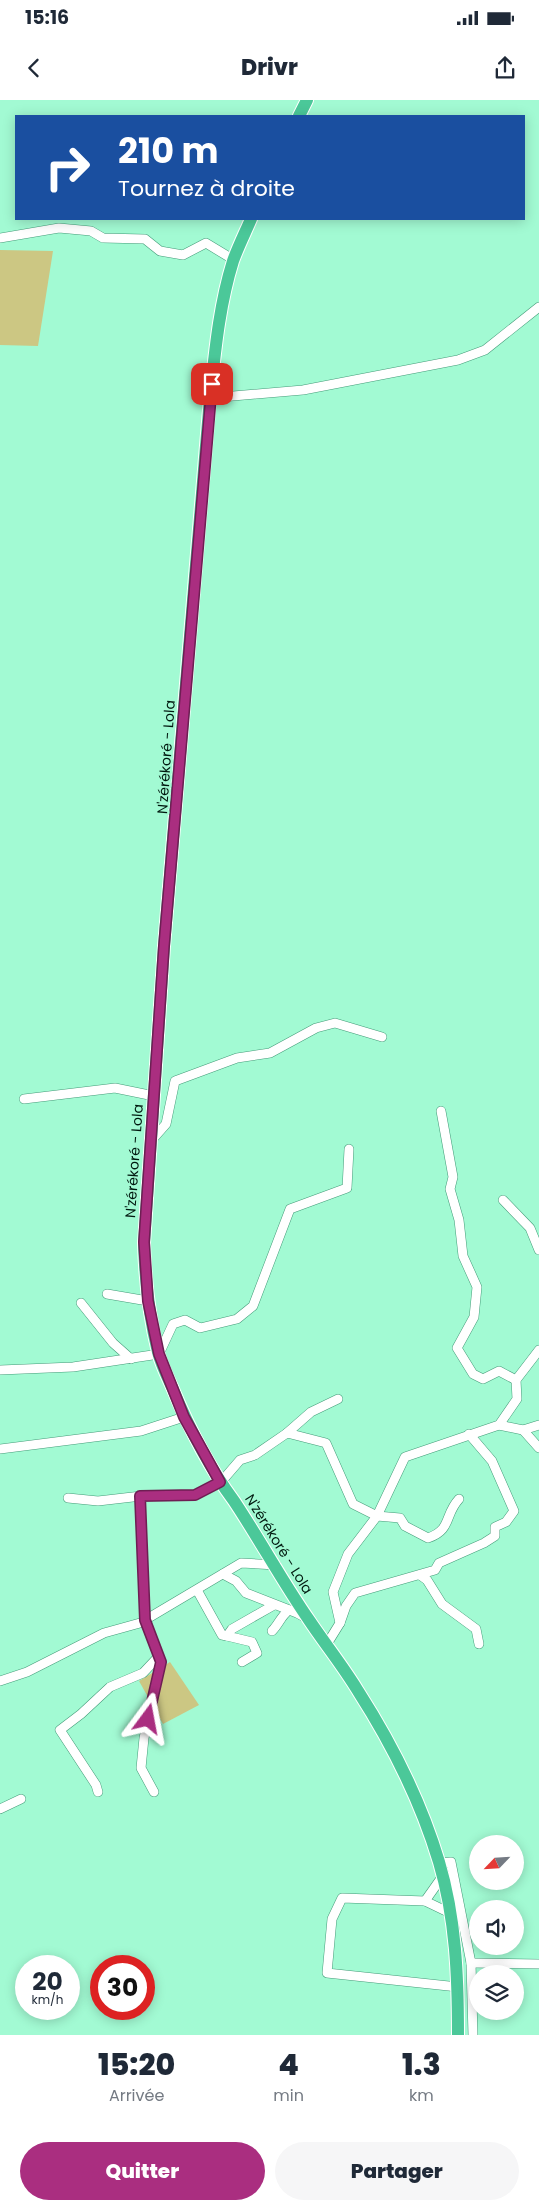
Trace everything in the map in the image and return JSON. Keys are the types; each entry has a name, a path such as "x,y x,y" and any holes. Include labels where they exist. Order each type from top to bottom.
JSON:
{"highway":[{"path":"300,115 307,100"},
{"name":"N'zérékoré - Lola","path":"251,220 234,260 218,324 210,398 164,946 144,1242 148,1301 159,1354 184,1417 220,1482 276,1565 309,1620 327,1644 391,1746 414,1795 439,1863 450,1913 456,1953 458,2035"}],"street":[{"path":"0,238 59,228 91,231 103,238 145,239 160,251 183,256 206,243 234,260"},
{"path":"210,398 302,390 458,360 485,350 539,308"},
{"path":"151,1141 166,1124 175,1080 237,1058 270,1053 316,1028 336,1023 382,1036"},
{"path":"24,1099 115,1088 154,1096"},
{"path":"441,1111 453,1177 450,1189 459,1220 463,1256 477,1287 474,1317 457,1348 473,1374 483,1379 499,1371 516,1380"},
{"path":"0,1370 73,1367 159,1354 173,1324 185,1320 200,1328 237,1319 254,1306 290,1209 346,1188 349,1149"},
{"path":"503,1200 530,1228 539,1250"},
{"path":"107,1294 148,1301"},
{"path":"81,1303 113,1343 131,1359"},
{"path":"499,1425 517,1399 516,1380 539,1350"},
{"path":"68,1498 98,1502 140,1496 195,1495 220,1482 240,1460 255,1455 287,1434 311,1412 338,1399"},
{"path":"0,1449 141,1431 184,1417"},
{"path":"340,1623 333,1592 348,1554 377,1516 405,1457 499,1425 523,1430 539,1425"},
{"path":"523,1430 539,1448"},
{"path":"287,1434 326,1443 353,1504 377,1516 400,1518 405,1526 428,1538 439,1535 447,1525 452,1506 459,1499"},
{"path":"327,1644 340,1623 346,1606 356,1593 435,1570 439,1563 495,1536 495,1527 506,1522 514,1511 492,1461 469,1434"},
{"path":"140,1496 145,1620 161,1662 144,1738 142,1768 154,1792"},
{"path":"0,1682 27,1672 104,1633 145,1620 241,1563 276,1565"},
{"path":"223,1574 236,1581 246,1593 309,1620"},
{"path":"420,1575 427,1580 442,1604 476,1629 479,1644"},
{"path":"196,1590 222,1635 252,1642 257,1653 242,1662"},
{"path":"227,1636 232,1629 274,1605"},
{"path":"272,1631 283,1614 289,1610"},
{"path":"98,1792 96,1785 60,1730 81,1714 110,1687 142,1672 159,1656"},
{"path":"0,1809 21,1799"},
{"path":"439,1863 451,1862 471,1963 473,2035"},
{"path":"425,1901 442,1877"},
{"path":"450,1913 425,1901 342,1898 332,1919 327,1973 458,1987"},
{"path":"471,1963 539,1964"}],"shaded area":[{"path":"0,250 53,251 38,346 0,345"},
{"path":"170,1662 199,1705 163,1724 139,1681"}],"route":[{"path":"148,1719 161,1662 145,1620 140,1496 150,1494 195,1495 220,1482 184,1417 159,1354 148,1301 144,1242 164,946 180,777 192,607 212,384"}]}
